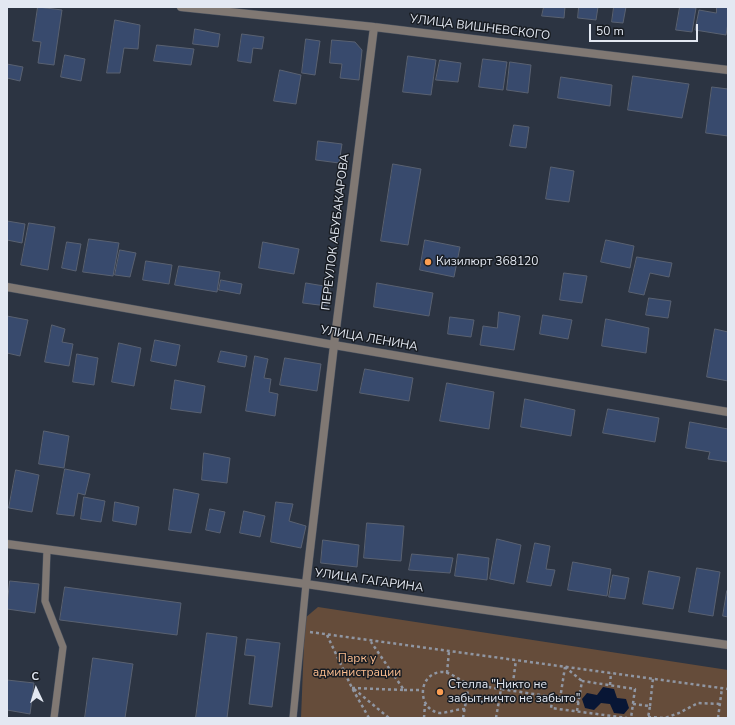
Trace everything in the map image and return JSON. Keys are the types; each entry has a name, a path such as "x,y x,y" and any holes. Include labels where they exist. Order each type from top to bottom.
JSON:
{"street":[{"name":"УЛИЦА ВИШНЕВСКОГО","path":"182,7 374,27 728,70"},
{"name":"ПЕРЕУЛОК АБУБАКАРОВА","path":"306,584 374,27"},
{"name":"УЛИЦА ЛЕНИНА","path":"7,287 334,345 728,412"},
{"name":"УЛИЦА ГАГАРИНА","path":"7,544 306,584 728,645"}],"lane":[{"path":"47,550 45,601 63,647 54,718"},
{"path":"294,718 306,584"}],"path":[{"path":"302,630 371,641 728,689"},
{"path":"326,634 352,688 369,718"},
{"path":"371,641 404,690"},
{"path":"447,673 449,651"},
{"path":"512,690 516,660"},
{"path":"565,667 582,681 635,689 631,718"},
{"path":"560,698 565,667"},
{"path":"465,709 441,713 429,708 422,697 422,690 428,678 440,672 447,673 453,675 458,680 469,684 501,688 579,702"},
{"path":"610,685 612,673"},
{"path":"653,678 648,718 665,718 679,713 698,703 720,704"},
{"path":"577,711 582,681"},
{"path":"463,718 469,684"},
{"path":"352,688 422,690"},
{"path":"352,688 389,718"},
{"path":"496,718 501,688"},
{"path":"718,718 722,688"},
{"path":"553,697 551,708 627,718"},
{"path":"424,718 425,703"},
{"path":"633,704 650,706"}],"green space":[{"name":"Парк у администрации","path":"318,607 728,670 728,718 301,718 305,618"}],"water":[{"path":"603,687 614,689 617,698 626,699 629,708 624,714 614,713 610,704 601,703 594,710 585,708 582,699 587,693 597,695"}],"building":[{"path":"38,7 62,10 54,65 38,63 41,42 33,41"},
{"path":"544,7 565,7 564,18 542,16"},
{"path":"579,7 598,7 596,20 578,18"},
{"path":"614,7 626,7 623,23 612,22"},
{"path":"680,7 696,8 692,32 676,30"},
{"path":"717,7 728,7 726,35 695,30 699,10 716,13"},
{"path":"115,20 140,25 138,49 124,48 120,73 107,73"},
{"path":"195,29 220,34 218,47 193,44"},
{"path":"242,34 264,37 262,49 253,48 251,63 238,61"},
{"path":"306,39 320,41 315,75 302,73"},
{"path":"332,40 355,42 362,50 359,80 340,78 342,64 330,63"},
{"path":"157,45 194,49 191,65 154,61"},
{"path":"65,55 85,59 81,81 61,77"},
{"path":"408,56 436,60 431,95 403,92"},
{"path":"483,59 507,62 503,90 479,87"},
{"path":"440,60 461,63 458,82 436,80"},
{"path":"510,62 531,65 528,93 507,90"},
{"path":"7,64 23,67 20,81 7,78"},
{"path":"280,70 301,75 296,104 274,101"},
{"path":"633,76 689,84 682,118 628,110"},
{"path":"561,77 612,85 610,106 558,98"},
{"path":"712,87 728,89 728,136 706,133"},
{"path":"514,125 529,127 526,148 510,146"},
{"path":"318,141 342,144 339,163 316,160"},
{"path":"393,164 421,169 408,245 381,241"},
{"path":"551,167 574,171 569,202 546,199"},
{"path":"7,221 25,224 22,243 7,240"},
{"path":"29,223 55,227 48,270 21,265"},
{"path":"89,239 119,243 113,276 83,272"},
{"path":"425,240 460,247 454,277 420,270"},
{"path":"606,240 634,246 630,268 601,262"},
{"path":"67,242 81,244 76,271 62,268"},
{"path":"263,242 299,249 294,274 259,268"},
{"path":"120,250 136,253 130,277 115,275"},
{"path":"637,257 672,263 669,277 650,273 644,295 629,292"},
{"path":"146,261 172,265 169,284 143,280"},
{"path":"179,266 220,272 217,292 175,285"},
{"path":"564,273 587,276 582,303 560,300"},
{"path":"221,280 242,284 240,294 219,290"},
{"path":"306,283 330,287 327,306 303,303"},
{"path":"377,283 433,293 429,316 374,307"},
{"path":"649,298 671,301 668,318 646,315"},
{"path":"499,312 520,316 514,350 480,345 483,326 497,328"},
{"path":"543,315 572,320 568,339 540,334"},
{"path":"7,316 28,320 20,356 7,353"},
{"path":"450,317 474,320 471,337 448,334"},
{"path":"606,319 649,328 646,353 602,346"},
{"path":"52,325 65,329 62,342 73,344 69,366 45,362"},
{"path":"715,329 728,332 728,381 707,377"},
{"path":"155,340 180,345 176,366 151,361"},
{"path":"119,343 141,348 134,386 112,382"},
{"path":"221,351 247,356 245,367 218,362"},
{"path":"77,354 98,358 94,385 73,382"},
{"path":"255,356 268,359 264,378 271,379 269,392 278,394 275,416 246,411"},
{"path":"285,358 321,364 317,391 280,385"},
{"path":"365,369 413,378 409,401 360,393"},
{"path":"175,380 205,386 201,413 171,409"},
{"path":"447,383 494,392 489,429 440,421"},
{"path":"525,399 575,410 571,436 521,427"},
{"path":"608,409 659,418 655,442 603,433"},
{"path":"690,422 728,429 728,462 708,459 710,452 686,448"},
{"path":"44,431 69,436 64,468 39,464"},
{"path":"204,453 230,458 227,483 202,480"},
{"path":"65,469 90,474 85,495 78,493 74,516 57,514"},
{"path":"16,470 39,475 32,512 9,508"},
{"path":"174,489 199,494 191,533 169,530"},
{"path":"84,497 105,501 101,522 81,519"},
{"path":"115,502 139,507 136,525 113,521"},
{"path":"276,502 293,504 289,521 306,526 301,548 271,542"},
{"path":"210,509 225,512 220,533 206,530"},
{"path":"244,511 265,516 260,537 240,533"},
{"path":"367,523 404,526 401,561 364,558"},
{"path":"497,539 521,545 514,584 490,579"},
{"path":"323,540 359,545 357,567 321,563"},
{"path":"535,543 550,546 546,569 555,570 551,586 527,582"},
{"path":"412,554 453,558 450,573 409,570"},
{"path":"458,554 489,558 487,580 455,576"},
{"path":"573,562 611,569 607,596 568,590"},
{"path":"697,568 720,572 713,616 689,612"},
{"path":"649,571 680,577 673,609 643,604"},
{"path":"613,575 629,578 625,599 609,597"},
{"path":"10,581 39,584 35,613 7,609"},
{"path":"65,587 181,603 177,635 60,620"},
{"path":"727,591 728,592 728,617 723,616"},
{"path":"207,633 237,637 227,718 196,718"},
{"path":"247,639 280,643 272,707 249,704 255,656 245,655"},
{"path":"93,658 133,664 125,718 85,718"},
{"path":"7,680 34,683 30,714 7,710"}],"place":[{"name":"Кизилюрт 368120","path":"428,262"},
{"name":"Стелла \"Никто не забыт,ничто не забыто\"","path":"440,692"}]}
